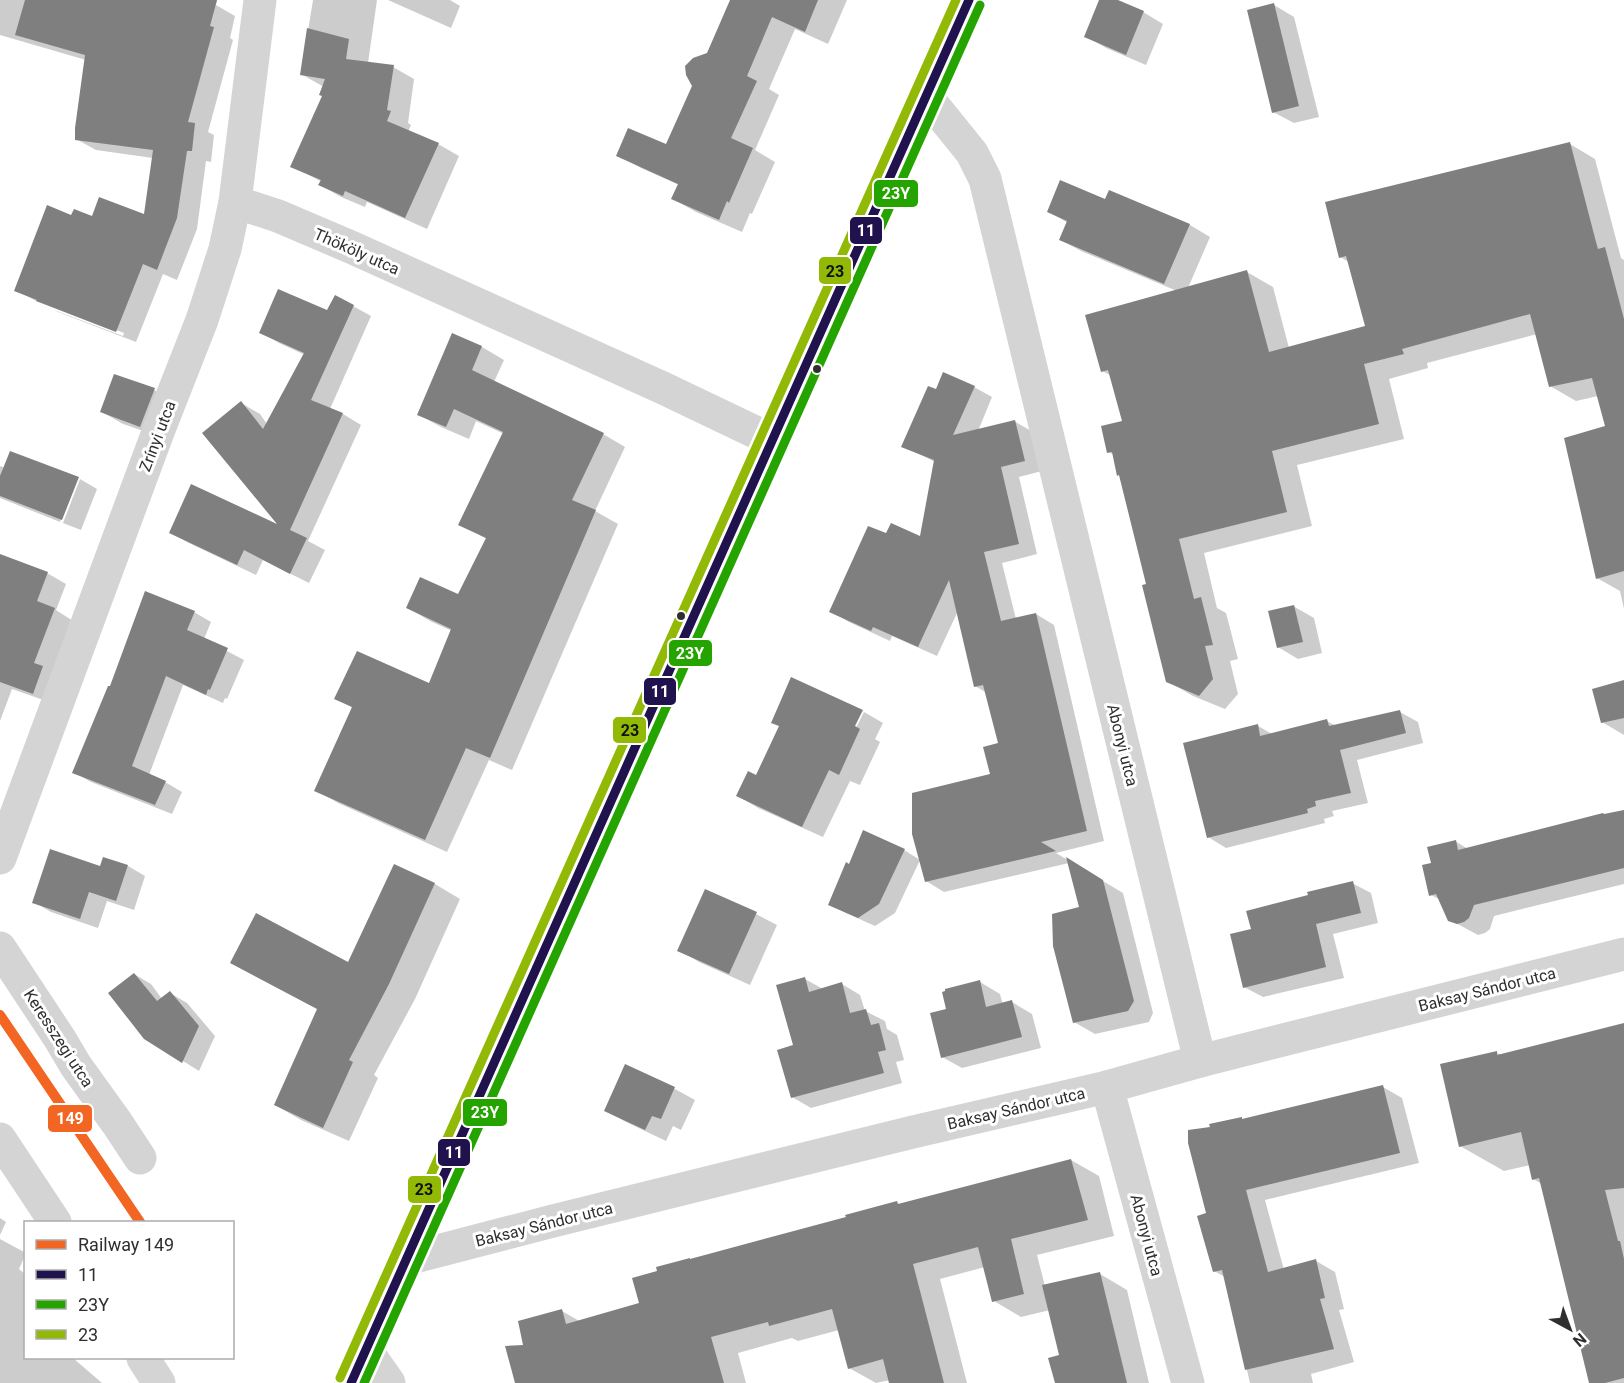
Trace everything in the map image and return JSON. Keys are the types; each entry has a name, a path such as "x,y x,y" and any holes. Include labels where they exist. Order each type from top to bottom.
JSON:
{"main road":[{"path":"351,1383 969,0"}],"street":[{"name":"Zrínyi utca","path":"0,858 158,432 202,320 225,249 235,202 260,0"},
{"name":"Abonyi utca","path":"926,96 972,153 985,179 1200,1061"},
{"name":"Thököly utca","path":"235,202 278,216 364,253 663,388 772,440"},
{"name":"Keresszegi utca","path":"0,948 76,1066 140,1158"},
{"name":"Baksay Sándor utca","path":"407,1259 549,1222 1107,1086 1624,954"},
{"name":"Abonyi utca","path":"1107,1086 1188,1383"},
{"path":"0,1139 54,1221"},
{"path":"366,1350 389,1383"},
{"path":"144,1359 159,1383"}],"building":[{"path":"25,0 217,0 210,26 214,27 188,122 195,123 192,151 187,151 177,218 157,270 143,264 116,332 14,291 47,205 71,215 74,209 92,216 99,197 144,214 153,150 75,140 85,55 15,35"},
{"path":"730,0 818,0 805,32 772,17 747,76 757,81 731,138 753,148 719,220 671,199 678,184 616,156 628,128 666,144 692,86 686,75 685,66 693,58 707,53"},
{"path":"1099,0 1118,0 1144,11 1126,55 1084,37"},
{"path":"1274,3 1299,106 1272,113 1247,10"},
{"path":"307,28 349,39 346,59 394,65 387,110 391,111 387,121 439,143 405,218 345,191 343,196 318,185 321,180 290,167 322,96 319,95 325,79 300,75"},
{"path":"1570,142 1598,249 1605,247 1624,319 1624,571 1596,579 1564,438 1605,426 1592,378 1549,387 1530,314 1402,349 1404,354 1364,364 1379,424 1272,451 1287,512 1179,539 1194,599 1201,597 1213,645 1205,646 1213,679 1199,696 1166,682 1142,585 1146,584 1119,475 1117,476 1112,452 1107,453 1101,426 1122,421 1108,370 1101,372 1085,315 1247,270 1269,352 1365,326 1346,256 1339,258 1325,202"},
{"path":"1060,180 1105,199 1109,190 1190,224 1164,284 1059,240 1067,221 1047,212"},
{"path":"278,289 327,310 335,295 354,305 311,400 343,413 290,530 307,538 290,574 244,550 237,565 169,533 191,484 277,524 202,433 241,401 263,429 304,353 259,333"},
{"path":"452,333 482,346 472,370 604,433 572,500 596,510 490,758 466,748 425,840 314,791 352,707 334,699 357,651 429,683 451,629 406,608 420,577 458,594 486,538 458,525 503,432 454,409 446,427 417,415"},
{"path":"943,372 975,386 953,435 1015,420 1025,461 1001,467 1019,544 984,552 1001,621 1036,613 1087,831 1041,842 1056,851 925,882 912,834 912,793 990,774 983,747 998,743 983,685 974,687 949,580 918,647 873,627 871,631 829,612 868,526 886,533 891,523 920,536 934,460 901,447 928,386 936,389"},
{"path":"114,374 155,388 140,427 100,412"},
{"path":"10,451 79,477 62,520 0,496 0,476"},
{"path":"0,554 48,572 37,601 55,608 34,663 43,666 33,694 0,682"},
{"path":"145,591 195,611 187,630 228,648 206,695 166,676 132,766 166,781 155,805 72,773 108,686 110,686"},
{"path":"1294,605 1303,642 1277,648 1268,611"},
{"path":"791,677 863,710 855,726 860,729 839,775 829,770 802,827 736,796 748,771 756,775 779,726 771,723"},
{"path":"1624,680 1624,718 1601,723 1592,689"},
{"path":"1400,710 1406,733 1340,750 1351,793 1315,801 1316,806 1307,809 1308,813 1207,838 1183,743 1258,724 1260,736 1327,719 1329,726"},
{"path":"1624,810 1624,868 1474,905 1469,918 1457,924 1448,921 1436,894 1429,896 1422,865 1431,863 1427,847 1456,840 1458,850 1603,813"},
{"path":"863,830 905,849 879,904 858,918 828,905 846,862 849,864"},
{"path":"50,849 100,866 103,857 128,865 116,901 89,892 80,919 32,903"},
{"path":"1066,857 1103,880 1134,1001 1128,1011 1073,1023 1053,946 1052,914 1079,907"},
{"path":"394,864 435,883 389,984 349,1060 353,1062 323,1128 274,1105 317,1009 230,963 256,913 348,962"},
{"path":"1353,881 1361,913 1316,924 1326,967 1243,988 1230,934 1251,929 1246,911 1308,895 1307,892"},
{"path":"705,889 757,912 729,974 677,951"},
{"path":"134,973 157,1001 170,991 199,1026 182,1063 144,1039 108,993"},
{"path":"805,977 809,992 842,982 850,1013 866,1009 871,1025 879,1023 886,1050 878,1052 884,1073 791,1098 777,1050 793,1045 776,985"},
{"path":"980,980 986,1007 1012,1000 1022,1037 941,1058 930,1013 946,1009 942,992 945,989"},
{"path":"1624,1023 1624,1188 1605,1190 1624,1259 1624,1378 1605,1383 1589,1383 1539,1178 1532,1180 1521,1132 1459,1147 1440,1064 1497,1051 1497,1055"},
{"path":"625,1064 675,1087 661,1119 652,1116 645,1130 604,1111"},
{"path":"1383,1085 1400,1153 1246,1190 1268,1272 1316,1259 1325,1298 1320,1299 1334,1349 1245,1370 1222,1270 1213,1272 1197,1216 1206,1213 1188,1143 1188,1130 1210,1127 1209,1124 1242,1117 1242,1119"},
{"path":"1071,1159 1088,1220 1011,1239 1024,1294 992,1302 978,1247 913,1264 944,1383 889,1383 883,1359 848,1369 832,1309 769,1326 768,1322 711,1337 724,1383 515,1383 505,1346 523,1345 518,1321 562,1309 566,1324 639,1303 632,1278 657,1271 656,1267 846,1217 845,1215 897,1201 898,1204"},
{"path":"1100,1272 1127,1383 1055,1383 1048,1358 1059,1355 1042,1285"}],"rail line":[{"name":"149","path":"0,1015 139,1221"}],"transit line":[{"name":"23","path":"340,1378 956,0"},
{"name":"11","path":"351,1383 969,0"},
{"name":"23Y","path":"364,1383 980,5"}]}
